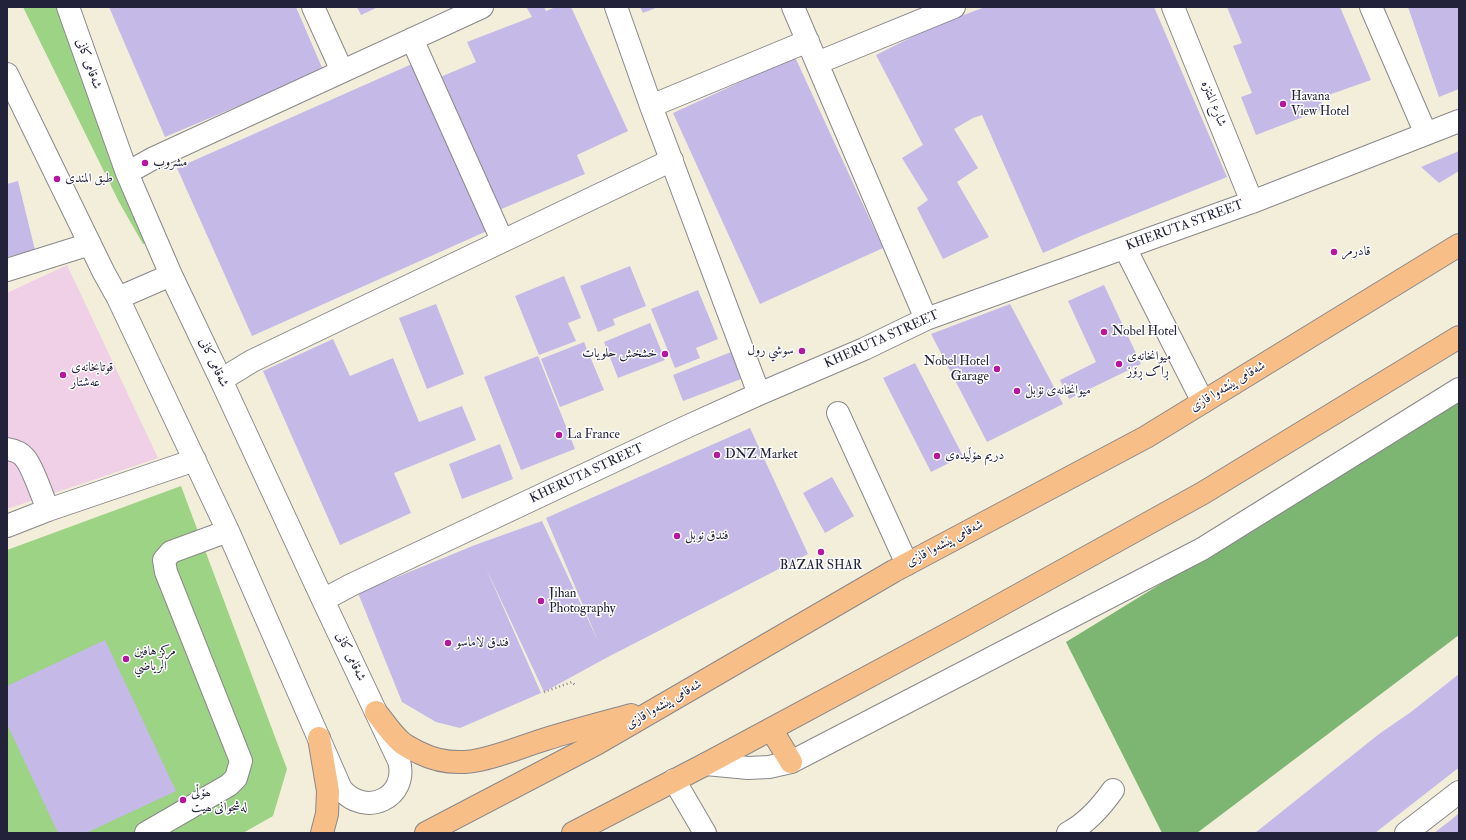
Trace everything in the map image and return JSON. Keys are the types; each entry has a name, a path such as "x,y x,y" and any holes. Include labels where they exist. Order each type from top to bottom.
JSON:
{"highway":[{"name":"شەقامی پێشەوا قازی","path":"426,833 596,744 907,564 1146,437 1459,245"},
{"path":"573,833 772,729 959,628 1203,493 1459,337"},
{"path":"376,712 403,744 434,759 456,763 467,763 488,759 546,739 663,706"},
{"path":"772,729 791,762"},
{"path":"318,738 328,791 327,814 322,833"}],"street":[{"name":"شەقامی کانی","path":"68,7 127,174 171,275 399,761 401,766 400,777 396,788 385,799 374,803 363,803 348,797 340,789 318,738"},
{"path":"313,7 342,71"},
{"path":"127,174 152,159 482,7"},
{"path":"616,7 651,106 759,394"},
{"path":"793,7 926,319"},
{"path":"817,63 954,7"},
{"name":"شارع المتنزه","path":"1173,7 1252,202"},
{"path":"1371,7 1426,134"},
{"path":"412,39 502,240"},
{"path":"651,106 808,41"},
{"path":"7,74 15,111 90,244 118,298 228,531 318,738"},
{"name":"KHERUTA STREET","path":"323,600 351,585 759,394 864,349 926,319 1252,202 1459,121"},
{"path":"221,380 252,361 502,240 672,160"},
{"path":"7,270 90,244"},
{"path":"1125,248 1203,402"},
{"path":"118,298 171,275"},
{"path":"706,764 748,768 769,767 791,762 1202,549 1459,389"},
{"path":"838,413 907,564"},
{"path":"7,449 14,450 24,457 30,465 48,510"},
{"path":"7,526 48,510 194,460"},
{"path":"146,833 229,785 236,778 240,767 241,761 166,572 164,560 170,552 228,531"},
{"path":"674,780 705,833"},
{"path":"1068,833 1089,818 1102,805 1113,790"},
{"path":"1406,833 1459,792"}],"path":[{"path":"544,692 572,682 575,685"}],"shaded area":[{"name":"قوتابخانەی عەشتار","path":"67,265 158,458 7,509 7,293"}],"green space":[{"path":"23,7 61,7 159,239 143,244 119,202"},
{"path":"1459,401 1459,635 1197,833 1162,833 1066,642"},
{"name":"مركز هافين الرياضي","path":"181,486 287,769 273,816 243,833 7,833 7,550"}],"building":[{"path":"109,7 296,7 323,70 165,137"},
{"path":"357,7 378,7 361,15"},
{"path":"544,7 546,11 556,7 571,7 628,131 577,155 585,174 499,210 438,78 476,62 467,42 532,17 527,8"},
{"path":"640,7 658,7 643,13"},
{"path":"985,7 1154,7 1227,177 1081,236 1043,253 982,115 973,118 954,129 978,168 957,182 989,237 943,259 917,208 928,200 902,158 923,145 876,55 932,27"},
{"path":"1227,7 1340,7 1371,80 1320,98 1324,109 1256,135 1241,97 1252,93 1233,46 1242,43"},
{"path":"1408,7 1459,7 1459,89 1439,97"},
{"path":"795,57 883,248 760,304 673,113"},
{"path":"412,64 487,231 252,336 177,168"},
{"path":"1459,151 1459,171 1439,183 1421,167"},
{"path":"18,181 35,250 7,257 7,184"},
{"path":"630,266 646,306 613,319 615,325 598,332 580,286"},
{"path":"564,276 581,318 568,323 576,341 539,355 515,296"},
{"name":"Nobel Hotel","path":"1104,285 1141,364 1069,399 1060,380 1096,362 1068,301"},
{"path":"698,290 718,339 696,348 700,358 675,368 651,309"},
{"path":"436,304 464,374 427,389 399,318"},
{"name":"Nobel Hotel Garage","path":"1010,304 1063,404 987,442 931,334"},
{"path":"650,323 665,360 618,378 604,342"},
{"path":"333,339 350,376 393,358 419,422 462,406 476,440 394,473 411,513 340,545 263,371"},
{"path":"584,342 604,390 560,407 541,359"},
{"path":"731,352 741,379 683,401 673,375"},
{"path":"538,356 575,449 521,470 484,377"},
{"path":"915,363 963,456 931,472 883,378"},
{"path":"750,428 808,554 606,658 544,692 485,566 541,693 460,728 436,722 402,702 358,593 475,545 542,521 598,641 546,518"},
{"path":"500,444 513,479 462,499 449,464"},
{"path":"832,477 854,516 825,533 803,493"},
{"path":"105,640 176,791 86,833 58,833 7,724 7,686"},
{"path":"1459,674 1459,768 1375,833 1255,833 1379,734 1411,712"},
{"path":"1459,813 1459,833 1434,833 1451,820"}],"place":[{"name":"Havana View Hotel","path":"1283,104"},
{"name":"مشروب","path":"145,163"},
{"name":"طبق المندى","path":"57,179"},
{"name":"قادرمر","path":"1334,252"},
{"name":"Nobel Hotel","path":"1104,332"},
{"name":"سوشي رول","path":"802,351"},
{"name":"خشخش حلويات","path":"665,354"},
{"name":"میوانخانەی ڕاک ڕۆز","path":"1119,364"},
{"name":"Nobel Hotel Garage","path":"997,369"},
{"name":"قوتابخانەی عەشتار","path":"63,375"},
{"name":"میوانخانەی نۆبڵ","path":"1017,391"},
{"name":"La France","path":"559,435"},
{"name":"DNZ Market","path":"717,455"},
{"name":"دریم ھۆڵیدەی","path":"937,456"},
{"name":"فندق نوبل","path":"677,536"},
{"name":"BAZAR SHAR","path":"821,552"},
{"name":"Jihan Photography","path":"541,601"},
{"name":"فندق لاماسو","path":"448,643"},
{"name":"مركز هافين الرياضي","path":"126,659"},
{"name":"ھۆڵی لەشجوانی ھیت","path":"183,800"}]}
